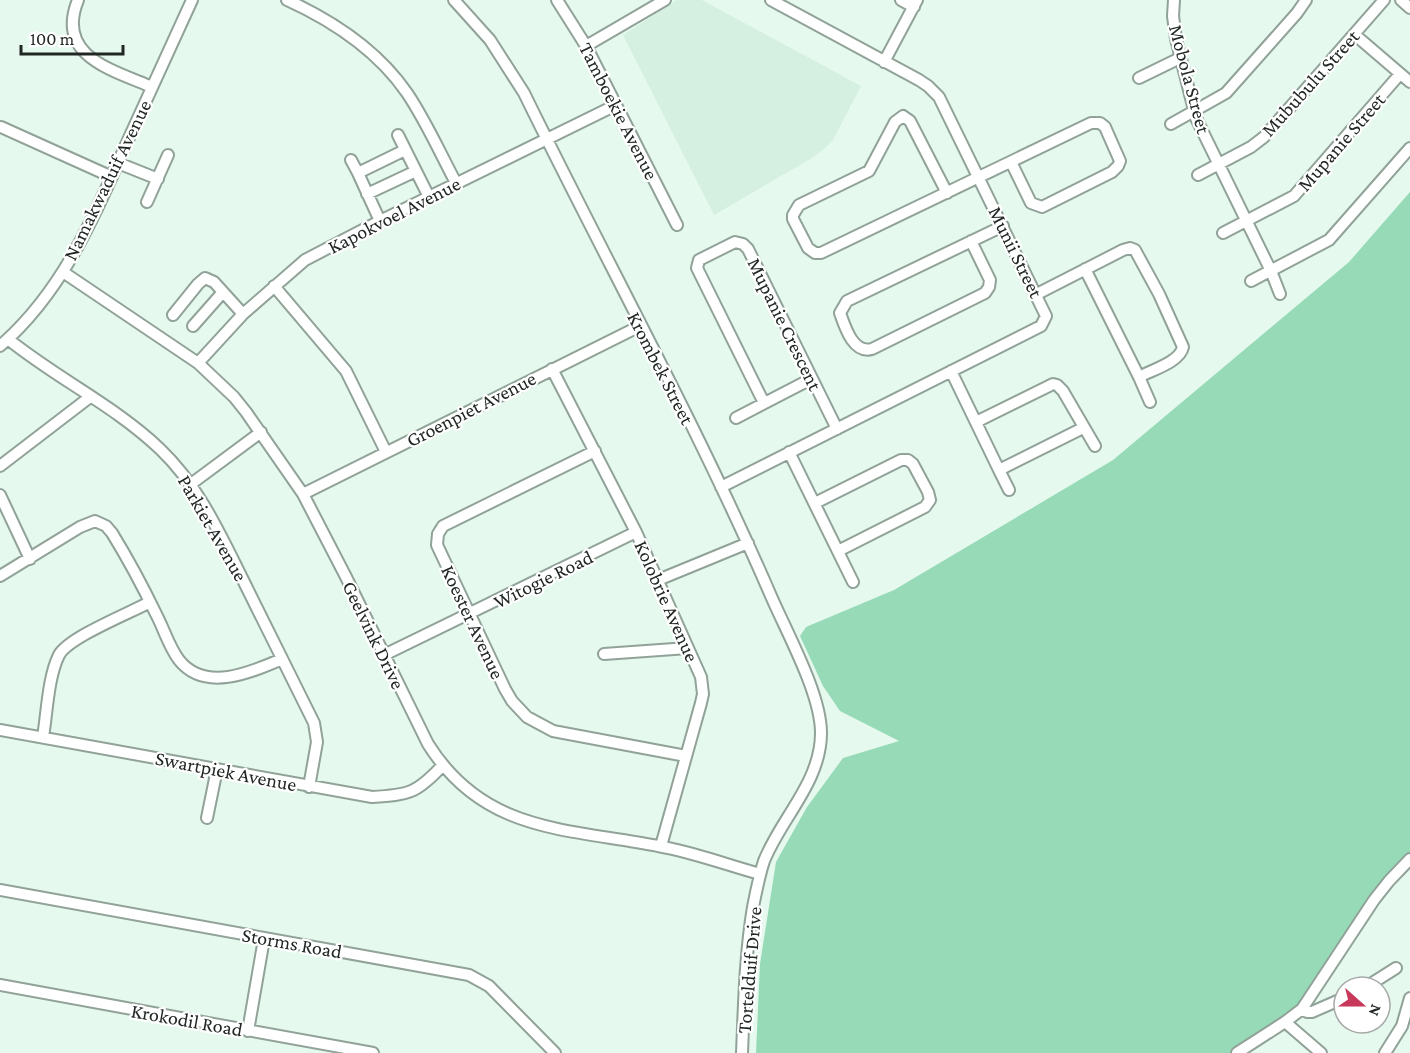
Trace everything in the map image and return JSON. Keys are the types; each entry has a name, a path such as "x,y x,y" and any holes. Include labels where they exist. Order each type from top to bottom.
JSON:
{"street":[{"path":"78,0 72,17 72,27 75,39 83,51 105,67 152,87"},
{"name":"Namakwaduif Avenue","path":"4,342 34,311 63,272 83,238 192,0"},
{"path":"287,0 344,32 388,70 416,108 456,183"},
{"name":"Krombek Street","path":"454,0 485,34 512,72 748,543 815,699 821,734 818,758"},
{"name":"Tamboekie Avenue","path":"557,0 586,46 677,225"},
{"path":"586,46 665,0"},
{"name":"Munii Street","path":"721,487 1041,326 1046,320 1046,314 980,177 934,90 920,80 771,0"},
{"path":"884,62 915,3 901,0"},
{"name":"Mobola Street","path":"1174,0 1174,27 1194,111 1203,135 1247,221 1280,294"},
{"path":"1171,124 1226,93 1306,0"},
{"name":"Mububulu Street","path":"1198,175 1251,147 1264,137 1384,0"},
{"path":"1401,0 1410,8"},
{"path":"1354,34 1410,82"},
{"path":"1139,78 1180,58"},
{"name":"Mupanie Street","path":"1247,221 1294,196 1400,74"},
{"name":"Kapokvoel Avenue","path":"198,363 243,314 305,260 616,105"},
{"path":"947,193 910,121 906,117 900,117 895,122 869,171 800,205 793,219 808,248 818,254 947,193 1011,162 1094,122 1105,127 1120,160 1112,172 1042,207 1031,203 1011,162"},
{"path":"0,127 112,177"},
{"path":"398,135 429,197"},
{"path":"1251,281 1321,245 1335,235 1410,148"},
{"path":"358,173 405,150"},
{"path":"147,202 168,155"},
{"path":"351,160 380,221"},
{"path":"118,162 158,179"},
{"path":"368,194 416,171"},
{"path":"1223,233 1247,221"},
{"path":"971,241 990,280 985,292 866,351 855,344 841,316 844,303 971,241 1003,226"},
{"name":"Mupanie Crescent","path":"764,403 698,270 699,260 730,244 740,243 748,249 837,429"},
{"path":"1036,294 1130,248 1139,256 1154,284 1182,341 1183,349 1177,357 1139,377"},
{"path":"1085,269 1150,402"},
{"name":"Geelvink Drive","path":"63,272 198,363 234,397 303,494 421,732 442,766 475,797 512,817 537,824 661,846 760,874"},
{"path":"174,315 198,284 206,278 214,282 243,314"},
{"path":"274,286 346,371 386,452"},
{"path":"193,326 223,292"},
{"name":"Groenpiet Avenue","path":"303,494 640,326"},
{"name":"Parkiet Avenue","path":"4,342 147,437 191,483 231,556 316,729 317,742 309,786"},
{"name":"Kolobrie Avenue","path":"552,369 636,532 701,677 703,694 661,846"},
{"path":"951,371 976,422 1003,468 1009,490"},
{"path":"736,418 811,379"},
{"path":"976,422 1053,384 1063,391 1095,446"},
{"path":"0,466 90,397"},
{"path":"1003,468 1083,428"},
{"path":"191,483 261,432"},
{"name":"Koester Avenue","path":"595,450 441,528 437,538 439,549 512,701 535,722 563,734 686,756"},
{"path":"789,452 853,582"},
{"path":"815,503 901,460 908,460 913,464 928,492 930,500 925,507 838,550"},
{"path":"0,495 30,559"},
{"path":"0,576 89,522 101,523 112,533 180,660 188,668 197,673 214,676 240,676 282,659"},
{"name":"Witogie Road","path":"384,655 636,532"},
{"path":"658,580 748,543"},
{"path":"43,737 52,677 61,652 75,640 150,602"},
{"path":"604,654 688,648"},
{"name":"Swartpiek Avenue","path":"0,730 372,797 402,795 416,790 423,786 442,766"},
{"name":"Tortelduif Drive","path":"742,1053 746,956 760,874 770,848 811,777 818,758"},
{"path":"207,818 217,769"},
{"path":"1237,1053 1302,1010 1374,900 1410,859"},
{"name":"Storms Road","path":"0,890 264,939 416,964 476,977 489,986 555,1053"},
{"path":"248,1031 264,939"},
{"path":"1385,975 1396,968"},
{"name":"Krokodil Road","path":"0,985 373,1053"},
{"path":"1384,1053 1402,1026 1410,998"},
{"path":"1302,1010 1312,1012 1332,1003"},
{"path":"1285,1022 1320,1053"}],"shaded area":[{"path":"677,0 702,0 861,86 833,140 823,150 714,215 623,35"}],"green space":[{"path":"1410,192 1410,852 1387,875 1289,1024 1235,1053 756,1053 760,964 776,862 807,807 843,758 899,741 840,711 823,686 800,636 806,627 894,590 1113,460 1349,262"}]}
